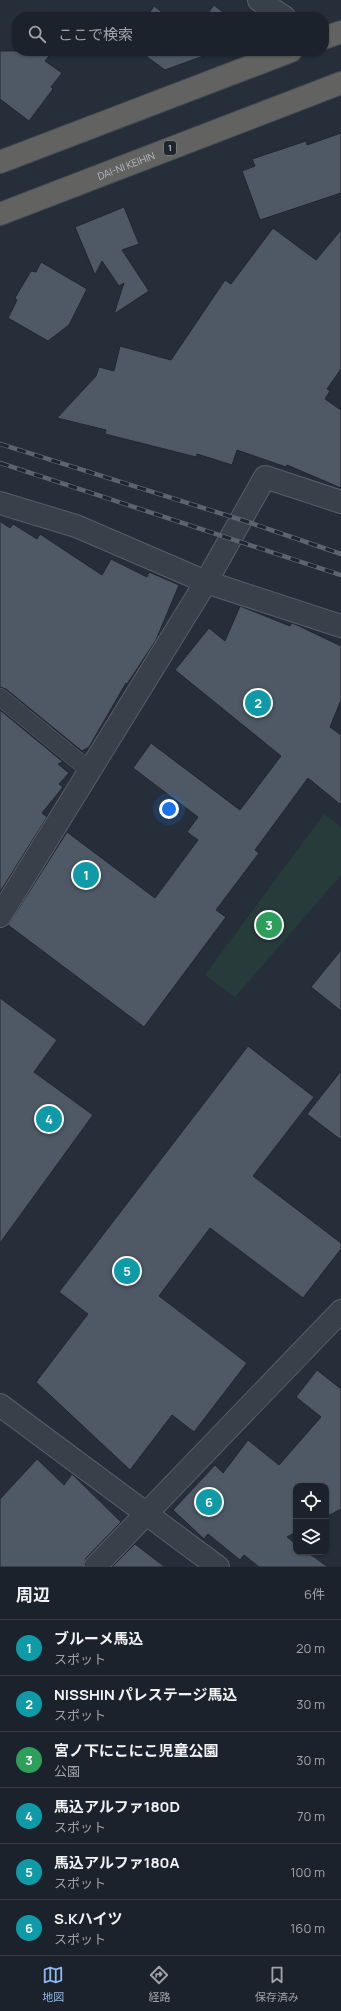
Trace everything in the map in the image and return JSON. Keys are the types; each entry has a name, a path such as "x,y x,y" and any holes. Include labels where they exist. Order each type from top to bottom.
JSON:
{"highway":[{"path":"329,36 341,32"},
{"path":"0,162 278,56"},
{"name":"DAI-NI KEIHIN","path":"0,214 341,83"}],"street":[{"path":"258,0 276,12"},
{"path":"1,911 206,582 265,477 341,502"},
{"path":"0,503 76,526 206,582 341,626"},
{"path":"95,1567 145,1513 341,1311"},
{"path":"0,1405 218,1567"}],"lane":[{"path":"0,697 89,770"}],"shaded area":[{"path":"324,814 341,827 341,875 235,997 205,975"}],"building":[{"path":"214,5 223,12 209,12"},
{"path":"154,6 162,12 150,12"},
{"path":"0,51 12,51 12,56 49,56 45,61 62,73 51,87 53,89 29,121 0,99"},
{"path":"146,56 203,56 165,70"},
{"path":"341,133 341,193 260,220 242,171 255,166 252,159 306,141 307,145"},
{"path":"124,207 139,244 122,250 149,291 114,314 124,283 119,286 102,261 95,275 75,227"},
{"path":"273,228 316,260 341,230 341,369 327,389 330,391 325,399 341,410 341,488 287,465 286,467 237,450 232,465 197,454 196,457 105,434 106,430 57,418 96,376 99,367 114,371 120,346 171,360 225,280 231,284"},
{"path":"41,262 87,289 69,325 48,341 8,318 17,300 15,298 31,271 36,272"},
{"path":"0,521 10,528 13,524 37,539 40,534 102,575 111,559 147,577 149,572 179,585 156,640 127,684 126,683 89,747 82,751 6,689 0,687"},
{"path":"240,606 290,626 292,623 341,646 341,700 330,727 341,735 341,805 308,778 255,850 259,853 216,910 226,917 144,1027 8,925 67,832 155,898 198,840 187,832 198,817 133,768 151,743 240,810 281,756 175,670 209,628 225,641"},
{"path":"0,710 63,762 58,764 69,773 59,784 63,787 42,813 47,817 0,892"},
{"path":"341,950 341,1011 311,987"},
{"path":"0,998 57,1040 34,1072 93,1115 0,1243"},
{"path":"248,1046 314,1097 253,1176 341,1243 341,1249 303,1298 210,1228 159,1296 247,1363 194,1432 172,1415 130,1470 36,1382 88,1314 59,1292"},
{"path":"341,1071 341,1140 307,1114"},
{"path":"317,1370 341,1389 341,1509 329,1515 329,1483 293,1483 293,1534 287,1537 293,1542 293,1555 311,1555 328,1567 259,1567 244,1555 240,1560 208,1534 204,1539 173,1510 215,1465 223,1473 248,1440 279,1465 321,1417 296,1397"},
{"path":"37,1459 64,1485 72,1474 121,1522 86,1558 83,1567 0,1567 0,1499"},
{"path":"135,1544 165,1567 112,1567"}],"railway":[{"path":"0,444 248,522 341,554"},
{"path":"0,463 341,575"}],"place":[{"name":"NISSHIN パレステージ馬込","path":"258,703"},
{"name":"ブルーメ馬込","path":"86,875"},
{"name":"宮ノ下にこにこ児童公園","path":"269,925"},
{"name":"馬込アルファ180D","path":"49,1119"},
{"name":"馬込アルファ180A","path":"127,1271"},
{"name":"S.Kハイツ","path":"209,1502"}]}
